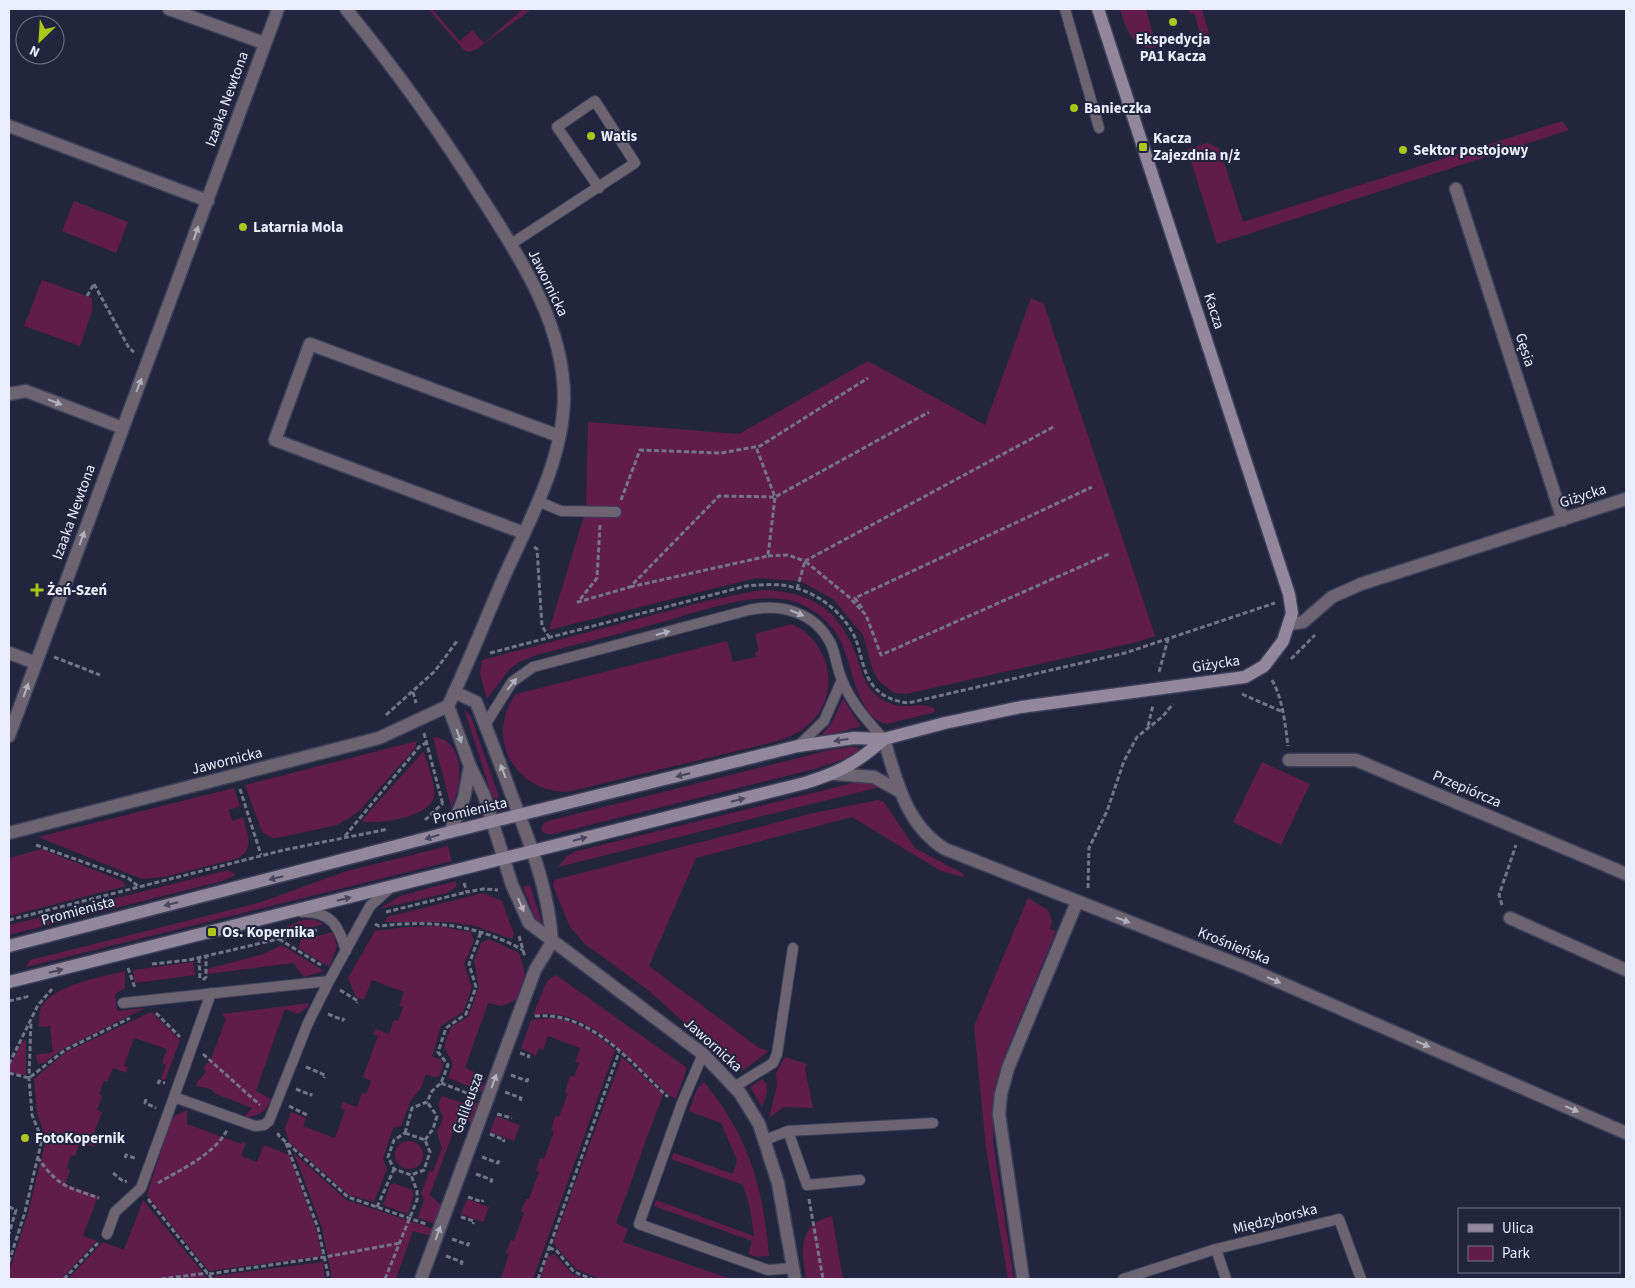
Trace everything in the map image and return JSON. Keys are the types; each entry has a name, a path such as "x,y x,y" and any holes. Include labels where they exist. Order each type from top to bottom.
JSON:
{"street":[{"path":"169,9 264,43"},
{"name":"Izaaka Newtona","path":"9,736 41,659 123,428 278,9"},
{"name":"Jawornicka","path":"9,833 379,738 448,706 548,477 559,436 564,398 560,361 551,324 511,244 457,158 413,95 346,9"},
{"name":"Kacza","path":"1098,9 1289,594 1292,613 1290,624"},
{"path":"9,126 208,201"},
{"name":"Gęsia","path":"1456,189 1563,520"},
{"path":"524,532 275,440 310,344 559,436"},
{"path":"9,394 26,391 123,428"},
{"name":"Giżycka","path":"884,739 945,723 1021,707 1234,679 1250,674 1264,666 1280,646 1290,624 1303,622 1332,597 1361,584 1626,499"},
{"path":"9,653 41,659"},
{"path":"454,692 476,702 533,851 551,918 552,942"},
{"name":"Jawornicka","path":"448,706 470,766 484,795 512,885 529,923 703,1054 734,1087 759,1124 778,1183 794,1273"},
{"name":"Promienista","path":"9,946 450,832 798,746 854,738 884,739"},
{"path":"9,982 504,859 835,774 862,758 884,739"},
{"name":"Krośnieńska","path":"884,739 899,791 920,828 945,850 1246,968 1626,1133"},
{"name":"Przepiórcza","path":"1289,760 1356,760 1626,874"},
{"path":"450,832 465,792 470,766"},
{"path":"835,774 874,777 899,791"},
{"path":"1023,1279 1002,1139 1000,1100 1008,1068 1077,902"},
{"path":"1508,914 1626,970"},
{"name":"Galileusza","path":"421,1279 489,1107 534,970 552,942"}],"lane":[{"path":"1065,9 1099,128"},
{"path":"511,244 599,188 636,163 595,101 557,127 599,188"},
{"path":"538,501 561,511 616,512"},
{"path":"485,725 512,682 533,667 757,608 778,607 791,610 818,626 831,644 842,680 866,720 884,739"},
{"path":"798,746 819,727 828,715 842,680"},
{"path":"174,1097 255,1126 264,1126 270,1122 308,1023 331,977 363,918 379,896 394,886"},
{"path":"293,912 317,913 336,925 341,931 346,951"},
{"path":"734,1087 773,1063 793,948"},
{"path":"123,1003 211,994 331,977"},
{"path":"107,1234 115,1212 141,1188 211,994"},
{"path":"703,1054 682,1103 639,1224 768,1270 794,1273"},
{"path":"765,1140 788,1131 933,1123"},
{"path":"788,1131 807,1185 860,1180"},
{"name":"Międzyborska","path":"1226,1279 1216,1249 1339,1219 1361,1279"},
{"path":"1123,1279 1216,1249"}],"path":[{"path":"87,296 94,284 129,348 147,363"},
{"path":"616,512 640,450 721,453 756,447 868,378"},
{"path":"630,587 719,496 775,497 929,412"},
{"path":"797,589 805,561 1055,426"},
{"path":"756,447 775,497 768,556"},
{"path":"1092,487 855,598 866,615 881,655 1109,554"},
{"path":"602,512 597,553 597,578 578,602 630,587 768,556 788,555 805,561 849,597 866,615"},
{"path":"534,547 537,549 542,626 550,637"},
{"path":"485,653 746,586 770,585 797,589 815,597 835,610 855,638 871,683 882,694 895,701 908,703 1125,653 1278,601"},
{"path":"1288,662 1320,630"},
{"path":"380,718 388,714 435,671 459,637"},
{"path":"41,659 100,675"},
{"path":"1264,666 1277,689 1283,712 1289,760"},
{"path":"1272,679 1277,673"},
{"path":"1236,691 1283,712"},
{"path":"940,697 941,704"},
{"path":"1088,892 1089,848 1107,811 1124,761 1137,737 1162,716 1175,701"},
{"path":"345,836 420,747 426,743"},
{"path":"236,775 261,855"},
{"path":"420,821 428,819 443,803"},
{"path":"9,920 261,855 345,836 397,828"},
{"path":"1508,914 1499,895 1520,830"},
{"path":"31,846 38,844 128,878 139,888"},
{"path":"363,918 467,892"},
{"path":"363,918 379,926 436,924 461,926 481,932 523,950"},
{"path":"146,965 206,957 336,925"},
{"path":"405,1133 425,1140 430,1152 424,1170 410,1175 394,1169 388,1156 394,1140 405,1133 412,1108 427,1102 432,1091 442,1083 448,1065 438,1052 446,1028 466,1014 476,987 469,964 481,932"},
{"path":"279,939 331,977"},
{"path":"206,957 206,977"},
{"path":"199,958 199,976"},
{"path":"120,969 137,966"},
{"path":"9,1064 44,993 60,985"},
{"path":"338,988 358,1001 356,1003"},
{"path":"9,1001 33,995"},
{"path":"325,1013 343,1020 344,1018"},
{"path":"29,1078 65,1050 134,1016"},
{"path":"527,1017 549,1016 576,1022 597,1033 670,1098 682,1103"},
{"path":"9,1262 25,1212 42,1139 32,1115 29,1078 32,1018"},
{"path":"192,1046 235,1081 272,1116"},
{"path":"538,1279 619,1052"},
{"path":"303,1066 325,1075 324,1078"},
{"path":"9,1073 29,1078"},
{"path":"506,1073 527,1081 528,1078"},
{"path":"442,1083 512,1118"},
{"path":"295,1089 311,1095 311,1093"},
{"path":"500,1090 521,1098 520,1101"},
{"path":"146,1100 145,1103 158,1110"},
{"path":"425,1140 433,1129 437,1116 427,1102"},
{"path":"289,1106 307,1114"},
{"path":"151,1188 224,1138 233,1118"},
{"path":"485,1132 504,1140 503,1142"},
{"path":"278,1136 348,1197 435,1228"},
{"path":"286,1142 310,1202 329,1279"},
{"path":"125,1158 126,1155 140,1160"},
{"path":"477,1155 498,1163 499,1160"},
{"path":"37,1157 52,1178 60,1184 98,1198"},
{"path":"377,1207 394,1169"},
{"path":"471,1172 492,1180 490,1183"},
{"path":"113,1173 124,1182 133,1181"},
{"path":"385,1279 417,1200 417,1191 410,1175"},
{"path":"807,1185 824,1279"},
{"path":"149,1192 146,1197 212,1279"},
{"path":"463,1195 482,1202 483,1200"},
{"path":"9,1207 16,1210 9,1234"},
{"path":"455,1215 474,1221 473,1224"},
{"path":"64,1279 107,1234"},
{"path":"447,1237 468,1245 469,1242"},
{"path":"160,1279 325,1258 400,1243"},
{"path":"549,1248 556,1250 574,1272 592,1279"},
{"path":"441,1254 462,1262 460,1265"},
{"path":"268,1260 269,1266"}],"green space":[{"path":"428,9 432,9 460,41 472,30 484,43 523,9 532,9 477,49 469,52 464,50"},
{"path":"1120,9 1147,9 1154,37 1162,44 1152,48 1139,44 1134,40 1124,22"},
{"path":"1188,9 1202,9 1209,33 1201,36 1194,13 1190,14"},
{"path":"1562,121 1569,130 1217,244 1187,149 1208,143 1220,149 1243,222"},
{"path":"74,201 128,222 116,253 62,231"},
{"path":"42,280 92,298 92,311 80,346 24,326"},
{"path":"1031,298 1044,304 1155,636 1137,642 906,694 894,693 880,682 873,671 863,635 833,599 800,581 756,578 549,630 586,510 588,422 739,434 868,361 985,425"},
{"path":"760,590 794,594 821,606 842,627 850,641 866,683 876,695 893,705 927,706 934,708 935,712 887,724 876,719 868,711 861,699 842,644 833,628 818,614 805,606 777,598 742,601 724,605 537,655 519,662 509,670 487,699 480,674 482,660 706,601"},
{"path":"792,624 805,632 816,643 828,670 828,684 826,699 819,712 805,728 791,736 770,743 567,792 549,790 533,783 520,772 510,759 504,744 503,727 507,711 516,694 727,641 733,662 756,657 755,652 759,650 755,634"},
{"path":"843,699 861,726 819,738 831,724"},
{"path":"464,709 471,717 498,794 498,804 494,802"},
{"path":"433,737 444,740 451,746 459,765 458,788 451,807"},
{"path":"417,741 415,748 360,810 351,817 337,825 282,837 272,838 262,832 245,785"},
{"path":"859,748 858,754 818,768 553,834 545,834 541,829 544,823 552,820 830,750"},
{"path":"424,751 434,786 434,797 431,804 414,814 390,821 361,821"},
{"path":"1262,762 1310,784 1281,845 1233,822"},
{"path":"861,781 880,787 558,867 567,856 577,851"},
{"path":"234,788 240,806 229,810 232,821 243,817 248,835 246,852 235,859 164,877 142,879 38,837"},
{"path":"878,800 884,802 915,848 964,874 963,877 941,871 852,817 696,858 649,966 759,1048 769,1051 744,1070 736,1069 648,990 585,944 570,927 553,886 554,880 813,813"},
{"path":"448,846 452,861 26,967 30,960 258,903 347,871"},
{"path":"42,849 122,881 126,886 9,916 9,858"},
{"path":"228,870 236,875 222,881 9,935 9,925"},
{"path":"456,881 456,887 447,893 379,909 400,896"},
{"path":"530,885 541,926 538,925 523,887"},
{"path":"483,893 502,901 514,934 512,939 475,926 451,922 385,922 387,917"},
{"path":"1028,898 1048,910 1052,922 1050,929 1056,931 1002,1062 994,1089 993,1142 1014,1279 1008,1279 986,1148 974,1026"},
{"path":"313,919 324,924 256,941 299,921"},
{"path":"438,926 471,932 474,941 464,964 472,987 463,1012 441,1026 432,1056 441,1060 443,1066 439,1076 434,1077 426,1074 421,1088 411,1100 401,1126 393,1128 383,1158 387,1169 374,1202 349,1195 289,1142 285,1128 291,1112 306,1118 303,1126 335,1138 345,1110 341,1108 343,1102 357,1107 362,1093 366,1094 371,1081 363,1077 378,1036 373,1034 376,1029 389,1034 394,1020 398,1021 403,1007 399,1006 404,992 372,980 364,1000 356,997 348,978 375,931"},
{"path":"333,932 337,947 329,967 298,948 301,940"},
{"path":"489,939 519,953 525,974 516,1000 502,1006 488,1003 465,1068 480,1076 484,1087 483,1092 448,1078 453,1064 444,1047 451,1027 468,1017 479,987 474,961 481,943"},
{"path":"282,945 324,971 304,977 293,963 207,974 207,969 263,954"},
{"path":"193,962 195,975 135,983 133,970"},
{"path":"125,971 125,988 115,994 117,1011 145,1008 63,1049 44,1063 38,1064 36,1055 53,1052 50,1026 39,1027 40,1010 47,1000 56,993 78,983"},
{"path":"556,975 687,1068 676,1099 613,1044 584,1024 568,1017 551,1014 533,1015 547,981"},
{"path":"309,1003 308,1007 298,1014 285,1009 256,1091 271,1099 261,1113 244,1117 252,1108 216,1094 211,1089 196,1086 206,1072 203,1068 211,1059 226,1019 222,1014"},
{"path":"151,1012 180,1040 165,1080 161,1079 166,1065 162,1063 167,1049 134,1038 124,1066 128,1067 126,1073 113,1068 107,1082 104,1081 99,1094 102,1096 97,1110 102,1112 92,1139 96,1141 94,1147 80,1142 75,1156 71,1155 67,1168 70,1170 65,1184 98,1196 83,1236 97,1241 61,1279 9,1279 9,1272 28,1213 46,1139 37,1113 34,1079 66,1052"},
{"path":"552,1018 570,1022 586,1029 615,1050 533,1279 501,1279 509,1254 506,1253 511,1240 514,1241 524,1213 521,1211 526,1199 529,1199 539,1172 536,1171 540,1158 544,1159 554,1131 551,1130 555,1116 559,1117 568,1093 565,1092 570,1076 574,1077 579,1063 575,1062 580,1048 548,1036 543,1050 539,1048 536,1056 521,1048 531,1020"},
{"path":"26,1040 26,1076 9,1071 9,1068 21,1043"},
{"path":"622,1057 663,1094 616,1223 628,1229 623,1242 731,1279 600,1279 576,1269 553,1243"},
{"path":"785,1057 807,1064 805,1069 813,1108 784,1107 769,1118 777,1086 776,1073"},
{"path":"762,1079 767,1084 767,1093 762,1107 750,1087"},
{"path":"704,1082 732,1123 751,1163 763,1207 769,1256 756,1257 748,1254 752,1241 654,1206 656,1200 754,1236 750,1208 743,1185 671,1159 674,1153 733,1174 737,1160 721,1123 689,1111 697,1089"},
{"path":"442,1096 466,1104 471,1101 480,1104 472,1124 460,1113 430,1195 443,1207 436,1224 418,1218 424,1200 421,1193 430,1170 433,1172 442,1148 437,1133 443,1118 438,1105"},
{"path":"187,1110 187,1124 241,1144 242,1141 246,1143 241,1156 257,1162 264,1145 289,1155 316,1229 322,1256 209,1271 147,1195 171,1120 176,1115"},
{"path":"496,1116 520,1125 514,1141 490,1132"},
{"path":"409,1141 419,1145 423,1155 419,1165 409,1169 399,1165 395,1155 399,1145"},
{"path":"294,1153 346,1200 434,1229 433,1234 427,1235 413,1231 396,1279 332,1279 322,1228"},
{"path":"394,1183 412,1190 414,1195 408,1214 383,1205 390,1185"},
{"path":"467,1199 489,1207 483,1222 461,1214"},
{"path":"143,1200 208,1279 68,1279 103,1242 124,1250"},
{"path":"832,1216 843,1279 806,1279 803,1258 804,1240 813,1225"},
{"path":"555,1254 572,1274 585,1279 540,1279 548,1256"},
{"path":"323,1262 325,1279 214,1278 214,1276"}],"place":[{"name":"Ekspedycja PA1 Kacza","path":"1173,22"},
{"name":"Banieczka","path":"1074,108"},
{"name":"Watis","path":"591,136"},
{"name":"Kacza Zajezdnia n/ż","path":"1143,147"},
{"name":"Sektor postojowy","path":"1403,150"},
{"name":"Latarnia Mola","path":"243,227"},
{"name":"Żeń-Szeń","path":"37,590"},
{"name":"Os. Kopernika","path":"212,932"},
{"name":"FotoKopernik","path":"25,1138"}]}
